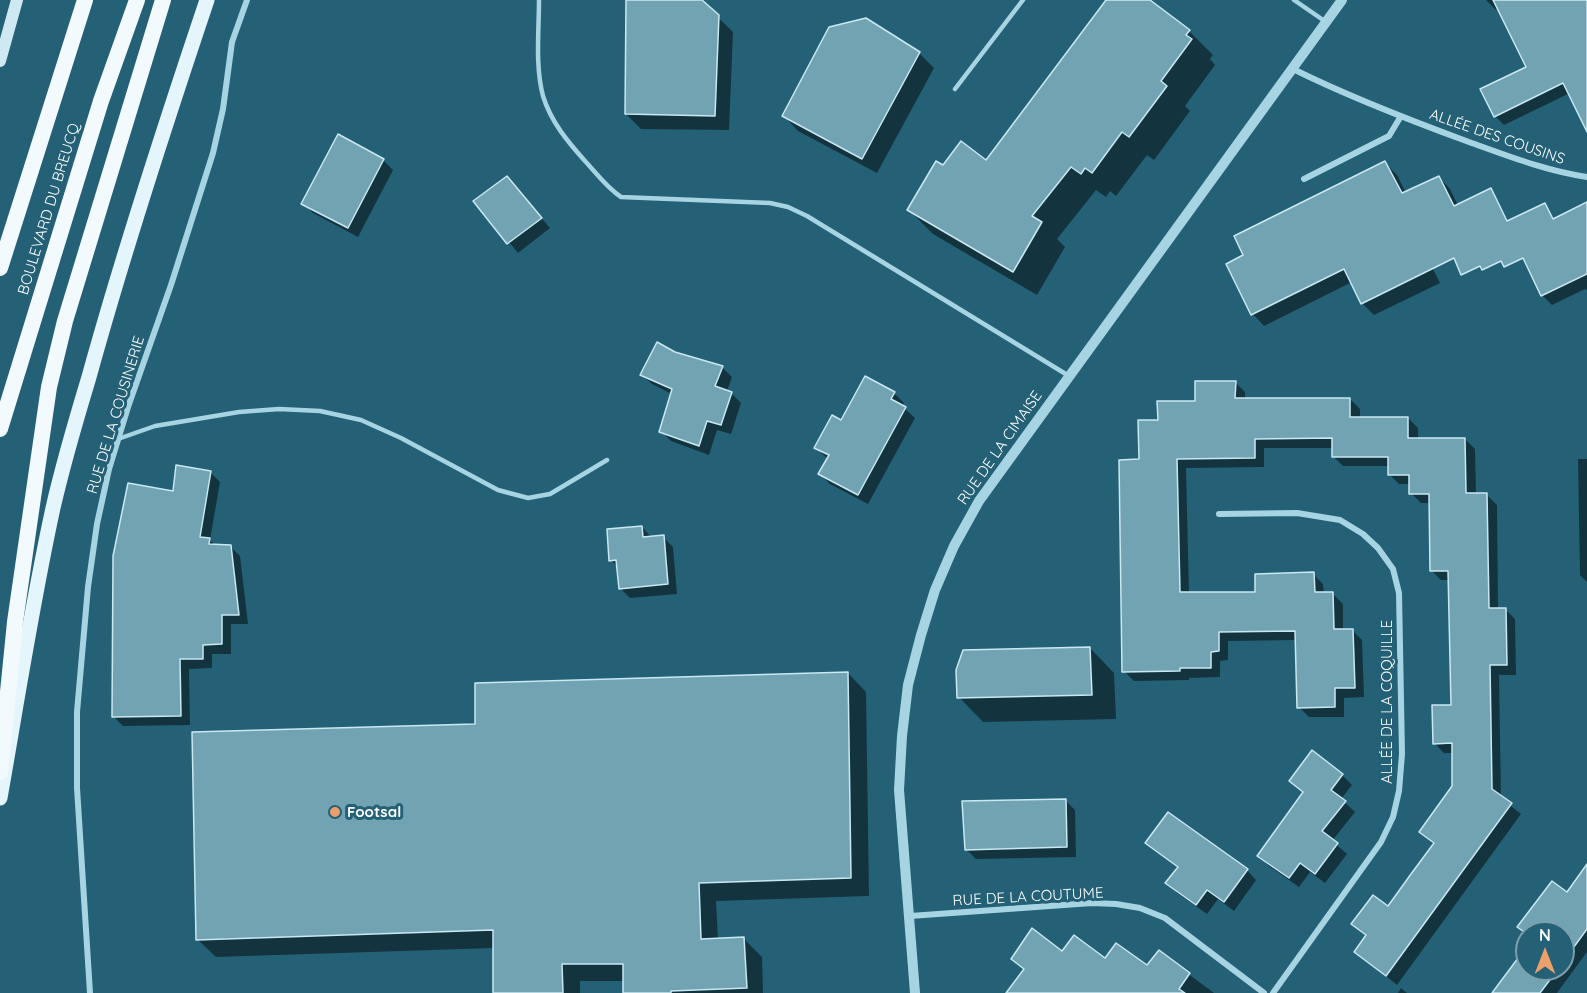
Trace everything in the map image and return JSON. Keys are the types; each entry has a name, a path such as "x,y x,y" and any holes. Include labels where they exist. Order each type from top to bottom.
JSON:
{"highway":[{"path":"53,99 76,0"},
{"path":"53,99 85,0"},
{"name":"BOULEVARD DU BREUCQ","path":"0,429 101,101 137,0"},
{"path":"0,772 15,622 49,387 65,321 163,0"},
{"name":"BOULEVARD DU BREUCQ","path":"0,268 53,99"}],"main road":[{"path":"0,61 17,0"},
{"path":"0,798 33,610 53,509 67,453 115,283 207,0"}],"street":[{"name":"RUE DE LA COUSINERIE","path":"90,993 77,788 77,712 81,654 94,545 109,469 118,439 213,153 223,109 232,42 247,0"},
{"name":"RUE DE LA CIMAISE","path":"915,993 899,790 908,685 935,590 954,546 979,501 1342,0"},
{"name":"ALLÉE DES COUSINS","path":"1291,68 1401,116 1525,162 1587,177"},
{"path":"1304,179 1389,136 1401,116"},
{"name":"ALLÉE DE LA COQUILLE","path":"1219,513 1297,513 1340,520 1363,534 1378,548 1393,569 1399,593 1402,754 1399,791 1393,817 1381,842 1273,993"},
{"name":"RUE DE LA COUTUME","path":"910,916 1092,903 1140,908 1164,918 1264,993"}],"lane":[{"path":"539,0 539,74 543,96 570,144 612,191 621,197 751,201 788,207 807,216 1070,376"},
{"path":"955,89 1023,0"},
{"path":"1294,0 1326,22"},
{"path":"118,439 155,426 239,412 279,409 320,411 361,420 401,438 498,490 528,498 550,494 607,460"}],"building":[{"path":"626,0 702,0 719,15 715,116 625,114"},
{"path":"1106,0 1150,0 1190,30 1186,35 1192,39 1161,81 1167,86 1129,137 1122,132 1092,173 1085,168 1081,174 1071,167 1032,216 1042,222 1013,272 907,210 936,161 943,165 961,141 986,160"},
{"path":"1493,0 1587,0 1587,132 1563,83 1494,117 1480,89 1526,67"},
{"path":"866,18 920,52 862,159 782,116 829,27"},
{"path":"338,134 384,159 348,228 301,204"},
{"path":"1385,161 1402,193 1439,176 1454,206 1491,188 1507,221 1545,203 1553,219 1587,202 1587,274 1541,296 1523,258 1504,267 1501,261 1482,270 1480,266 1461,275 1454,258 1361,304 1344,269 1251,315 1226,264 1243,255 1234,236"},
{"path":"507,176 542,218 507,244 473,201"},
{"path":"657,342 675,352 723,366 715,386 732,392 721,425 707,421 699,446 659,432 672,389 640,375"},
{"path":"865,376 895,392 891,399 906,407 858,495 818,474 829,455 814,448 832,415 841,420"},
{"path":"1195,381 1236,381 1235,398 1350,398 1350,417 1408,417 1408,438 1465,438 1466,493 1487,493 1489,608 1506,608 1507,665 1490,665 1492,789 1512,803 1386,976 1354,952 1366,935 1351,924 1373,895 1388,906 1434,843 1419,832 1452,786 1452,743 1433,744 1432,705 1451,705 1448,571 1430,571 1429,494 1409,494 1409,475 1388,475 1388,457 1332,457 1332,438 1255,439 1255,458 1177,459 1180,592 1255,592 1255,574 1314,572 1315,592 1333,592 1334,629 1353,629 1355,688 1335,688 1335,707 1297,708 1295,631 1219,632 1219,651 1211,652 1211,668 1122,672 1119,460 1139,459 1138,420 1158,420 1157,401 1195,401"},
{"path":"176,465 211,471 200,537 210,538 209,544 231,545 239,615 222,615 222,644 203,645 203,659 180,659 181,716 112,717 113,556 128,483 173,491"},
{"path":"642,526 643,537 664,535 668,584 619,589 616,560 609,561 607,529"},
{"path":"1090,647 1092,695 957,698 956,670 963,650"},
{"path":"848,672 851,878 699,883 701,939 744,937 747,988 671,991 671,993 623,993 623,964 562,964 563,993 493,993 493,930 196,940 192,732 475,724 475,683"},
{"path":"1312,750 1343,774 1331,790 1346,801 1322,831 1338,843 1315,874 1300,863 1289,878 1257,856 1303,792 1289,781"},
{"path":"1066,799 1067,847 965,850 962,801"},
{"path":"1168,812 1248,869 1224,902 1207,890 1196,905 1165,883 1178,867 1145,843"},
{"path":"1587,864 1587,929 1575,946 1575,921 1522,921 1552,881 1567,892"},
{"path":"1032,928 1062,951 1074,935 1105,958 1116,943 1147,965 1159,950 1190,973 1179,989 1185,993 1006,993 1024,969 1011,959"},
{"path":"1515,962 1515,981 1549,981 1540,993 1492,993"}],"place":[{"name":"Footsal","path":"335,812"}]}
